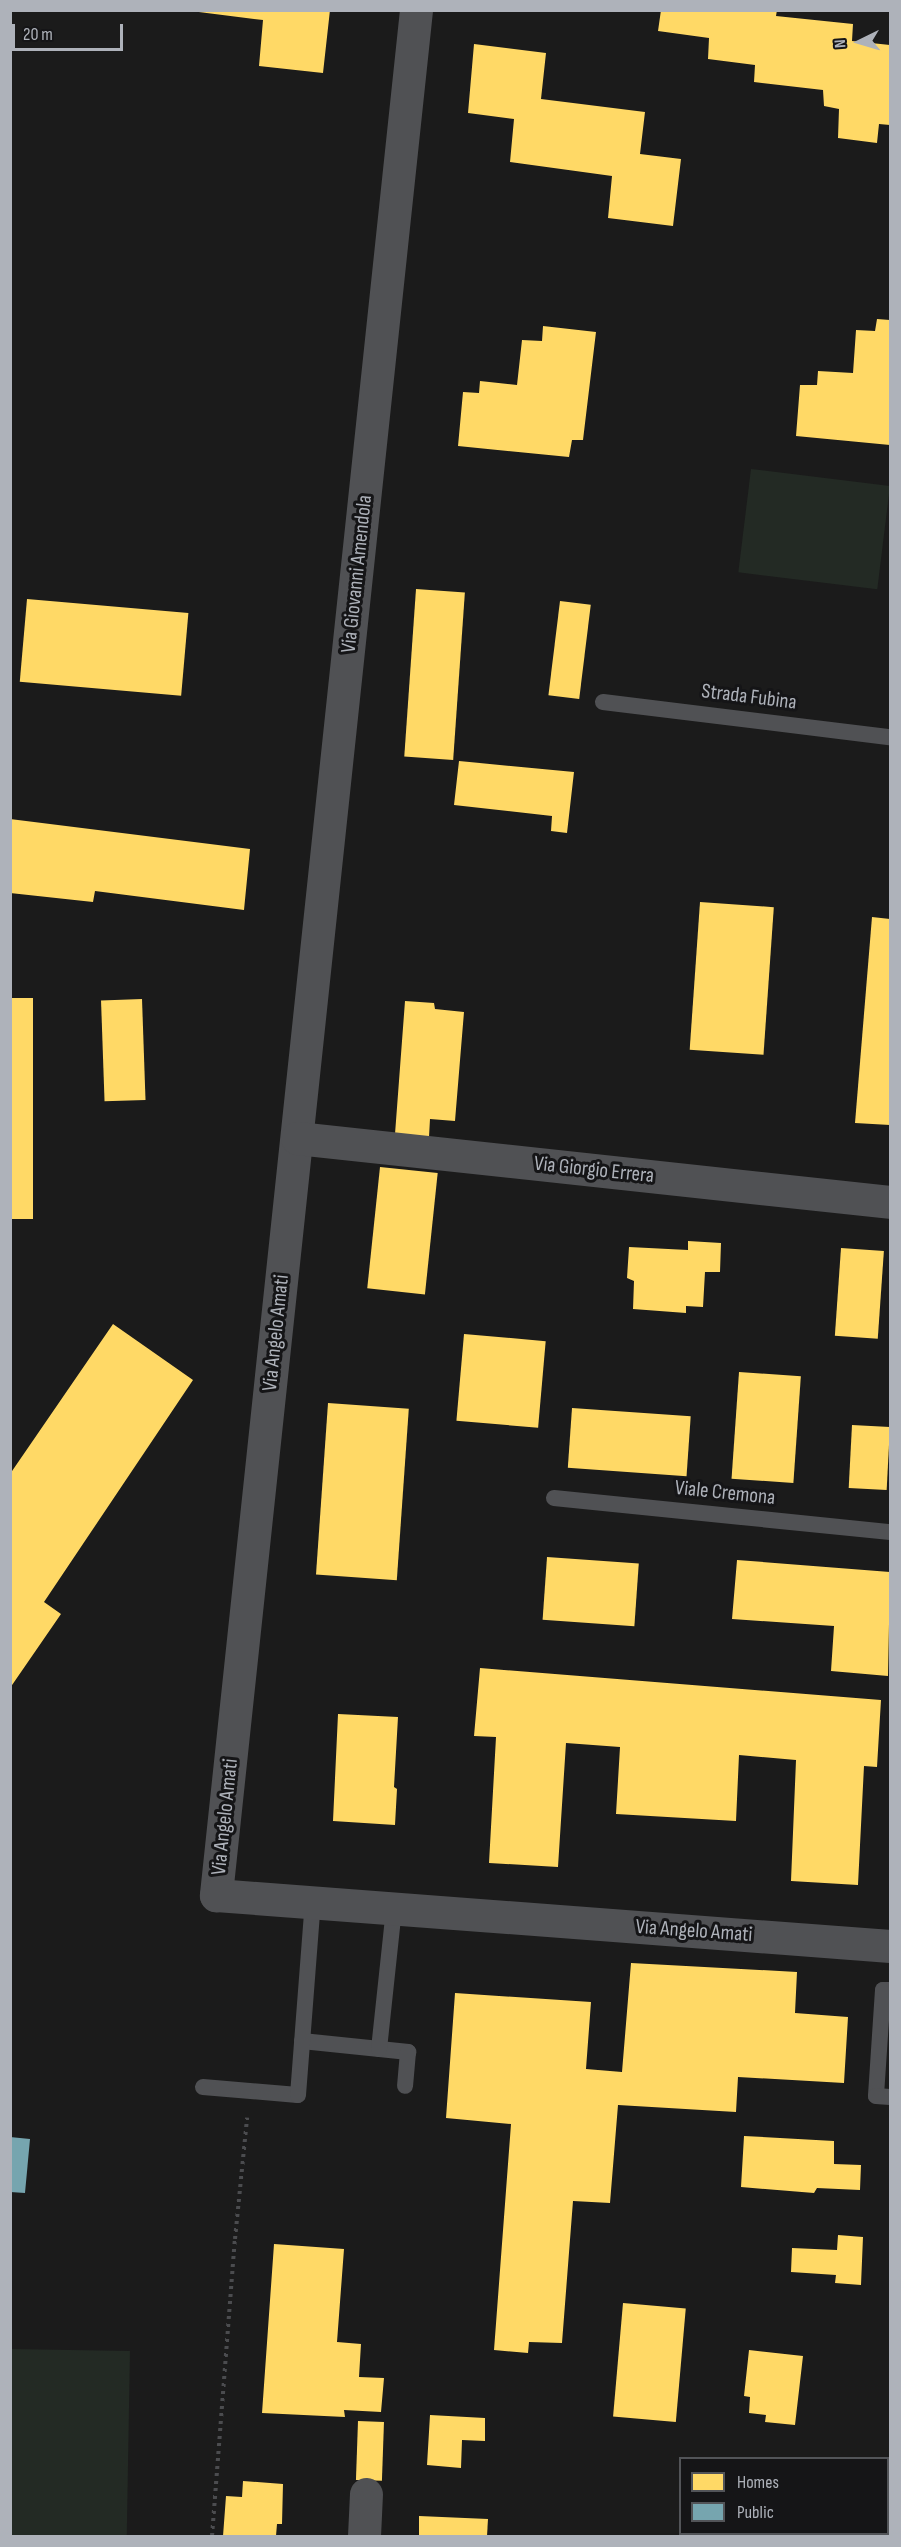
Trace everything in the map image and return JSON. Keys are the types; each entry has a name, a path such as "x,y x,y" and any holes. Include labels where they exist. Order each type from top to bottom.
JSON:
{"street":[{"name":"Via Giovanni Amendola","path":"297,1138 416,10"},
{"name":"Via Giorgio Errera","path":"297,1138 891,1202"},
{"name":"Via Angelo Amati","path":"297,1138 216,1895 891,1946"},
{"path":"364,2536 366,2494"}],"lane":[{"name":"Strada Fubina","path":"603,702 891,737"},
{"name":"Viale Cremona","path":"554,1497 891,1532"},
{"path":"203,2087 298,2095 313,1902"},
{"path":"379,2049 394,1908"},
{"path":"891,1990 883,1989 876,2096 891,2097"},
{"path":"302,2041 408,2052 405,2086"}],"path":[{"path":"212,2536 242,2151 252,2091"}],"shaded area":[{"path":"751,469 890,486 877,589 738,572"},
{"path":"11,2349 130,2351 127,2536 10,2536"}],"building: Homes":[{"path":"183,10 330,10 323,73 259,66 263,20"},
{"path":"661,10 777,10 776,16 853,24 852,41 890,45 890,125 879,124 877,143 838,138 839,109 824,106 823,90 754,82 755,65 708,59 709,38 658,31"},
{"path":"474,44 546,53 541,99 645,112 640,154 681,159 673,226 608,218 612,176 510,162 514,119 468,113"},
{"path":"877,319 890,320 890,445 796,436 800,385 817,385 818,371 853,373 856,330 875,331"},
{"path":"543,326 596,332 583,440 572,440 569,457 458,446 463,392 479,393 480,381 517,385 522,340 542,341"},
{"path":"416,589 465,592 453,760 404,757"},
{"path":"27,599 188,613 181,696 20,682"},
{"path":"560,601 591,605 579,699 548,695"},
{"path":"459,761 574,772 567,833 551,831 552,816 454,805"},
{"path":"10,819 250,849 244,910 95,891 93,902 10,893"},
{"path":"700,902 774,907 763,1055 690,1050"},
{"path":"872,917 890,919 890,1125 855,1123"},
{"path":"10,998 33,998 33,1219 10,1219"},
{"path":"142,999 146,1100 105,1101 101,1000"},
{"path":"405,1001 434,1003 435,1009 464,1012 455,1121 430,1119 429,1137 395,1134"},
{"path":"380,1167 438,1173 425,1294 367,1288"},
{"path":"688,1241 721,1243 720,1272 705,1272 703,1307 686,1306 686,1313 633,1309 634,1281 627,1278 629,1247 688,1250"},
{"path":"841,1248 884,1251 878,1339 835,1336"},
{"path":"113,1324 193,1380 44,1602 61,1614 10,1688 10,1474"},
{"path":"464,1334 546,1341 538,1428 456,1421"},
{"path":"739,1372 801,1376 793,1483 732,1479"},
{"path":"328,1403 409,1409 397,1580 316,1575"},
{"path":"572,1408 691,1416 687,1476 568,1468"},
{"path":"852,1425 890,1427 887,1490 849,1488"},
{"path":"547,1557 639,1563 634,1626 543,1620"},
{"path":"737,1560 890,1572 888,1676 831,1671 834,1626 732,1619"},
{"path":"480,1668 881,1700 877,1767 864,1766 858,1885 791,1881 796,1760 739,1755 736,1821 616,1814 620,1747 566,1743 558,1867 489,1863 496,1737 474,1736"},
{"path":"338,1714 398,1717 394,1787 397,1789 395,1825 333,1821"},
{"path":"631,1963 797,1972 795,2013 848,2017 844,2083 738,2077 736,2112 618,2105 610,2203 573,2201 562,2343 529,2342 528,2353 494,2350 511,2124 446,2118 455,1993 591,2002 586,2069 622,2072"},
{"path":"744,2136 834,2141 834,2164 861,2165 860,2190 817,2188 814,2193 741,2187"},
{"path":"838,2235 863,2237 861,2285 835,2283 836,2275 791,2272 792,2248 837,2250"},
{"path":"274,2244 344,2249 337,2342 361,2344 359,2377 384,2378 381,2412 344,2410 345,2417 262,2413"},
{"path":"623,2303 686,2308 676,2422 613,2417"},
{"path":"749,2350 803,2356 795,2425 765,2422 766,2415 749,2413 750,2397 744,2396"},
{"path":"430,2415 485,2418 485,2441 462,2440 461,2468 427,2465"},
{"path":"358,2421 384,2422 382,2481 356,2480"},
{"path":"243,2481 283,2484 282,2524 277,2524 276,2536 223,2536 226,2496 242,2497"},
{"path":"419,2516 488,2519 487,2536 419,2536"},
{"path":"775,2535 845,2535 845,2536"}],"building: Public":[{"path":"10,2137 30,2139 25,2193 10,2192"}]}
